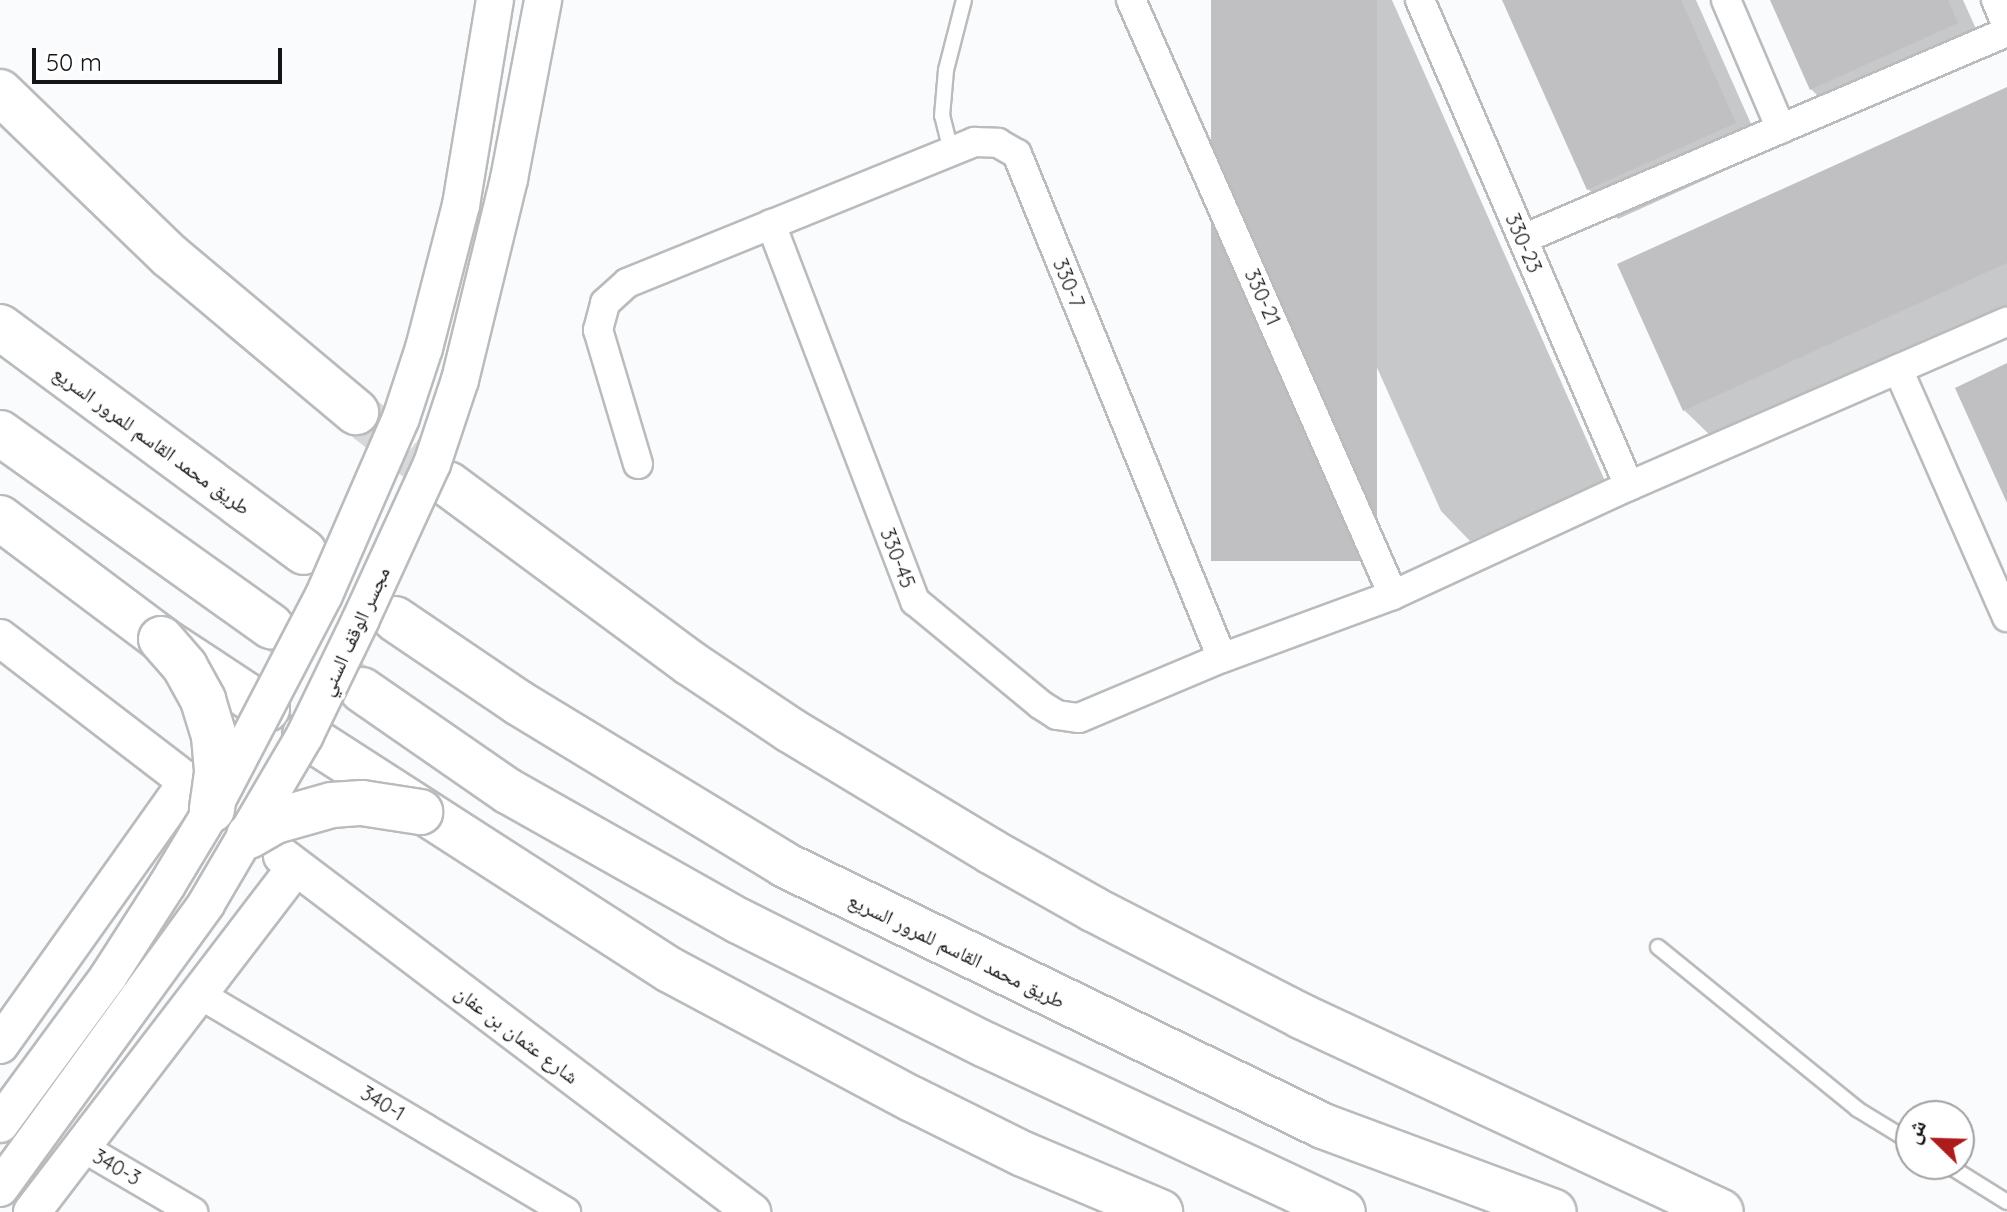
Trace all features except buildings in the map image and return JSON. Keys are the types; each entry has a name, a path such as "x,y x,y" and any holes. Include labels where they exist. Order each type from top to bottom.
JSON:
{"highway":[{"path":"0,92 170,256 356,412"},
{"name":"طريق محمد القاسم للمرور السريع","path":"0,327 304,552"},
{"path":"0,433 271,626"},
{"path":"448,484 592,594 715,680 790,730 992,852 1093,909 1301,1016 1721,1212"},
{"path":"0,518 161,639 267,709"},
{"name":"طريق محمد القاسم للمرور السريع","path":"395,619 519,703 785,865 1323,1126 1554,1212"},
{"path":"161,639 185,667 203,700 214,736 217,773 196,792"},
{"path":"362,690 508,791 739,921 986,1045 1343,1212"},
{"path":"305,735 420,812 670,970 814,1049 1023,1154 1160,1212"},
{"path":"276,853 275,821 332,805 362,803 420,812"}],"street":[{"path":"0,1045 196,792 267,709 324,595 401,418 424,348 461,205 495,0"},
{"name":"مجسر الوقف السني","path":"0,1188 141,997 276,853 305,735 432,464 460,380 509,179 543,0"},
{"name":"330-21","path":"1131,0 1393,595"},
{"name":"330-23","path":"1420,0 1629,486"},
{"path":"1726,0 1781,129"},
{"path":"1523,239 2007,29 1996,0"},
{"name":"330-7","path":"638,464 598,330 605,303 627,283 974,142 998,143 1017,154 1222,658"},
{"name":"330-45","path":"771,224 915,601 1041,705 1057,715 1079,718 1222,658 1393,595 1629,486 2007,322"},
{"path":"1898,369 2007,617"},
{"path":"0,638 196,792"},
{"path":"267,709 305,735"},
{"path":"0,1124 108,977 196,792"},
{"path":"32,1212 199,994 276,853"},
{"name":"شارع عثمان بن عفان","path":"276,853 752,1212"},
{"name":"340-1","path":"199,994 566,1212"},
{"name":"340-3","path":"82,1147 193,1212"}],"lane":[{"path":"951,151 942,116 946,70 964,0"},
{"path":"1658,947 1857,1109 1895,1132"},
{"path":"1972,1180 2007,1202"}],"tunnel":[{"path":"356,412 448,484"},
{"path":"271,626 362,690"}]}
